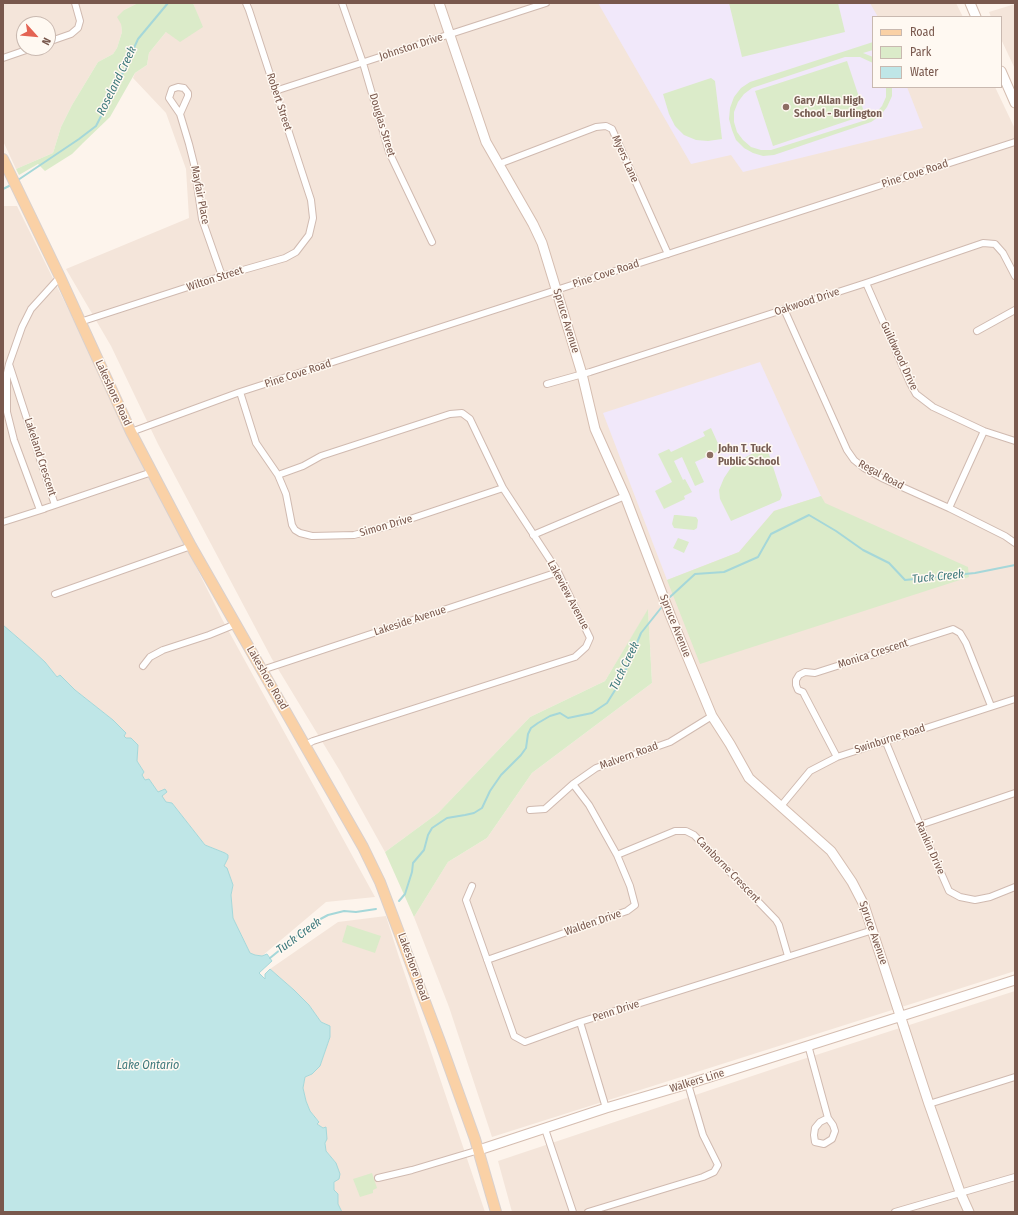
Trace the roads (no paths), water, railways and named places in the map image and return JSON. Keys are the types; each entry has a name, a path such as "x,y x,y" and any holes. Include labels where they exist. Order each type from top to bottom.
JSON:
{"main road":[{"name":"Lakeshore Road","path":"3,158 60,277 131,432 191,546 363,847 380,882 441,1044 478,1150 496,1212"}],"street":[{"path":"56,39 71,34 78,28 80,21 74,3"},
{"name":"Robert Street","path":"246,3 311,200"},
{"name":"Douglas Street","path":"342,3 363,63 389,152 432,242"},
{"name":"Spruce Avenue","path":"439,3 486,142 500,164 542,243 582,374 595,429 625,496 664,601 712,716 749,778 831,851 852,882 864,905 929,1104 960,1192 969,1212"},
{"name":"Johnston Drive","path":"275,91 546,3"},
{"path":"970,3 976,16"},
{"path":"3,58 16,54"},
{"path":"1002,73 1015,103"},
{"name":"Mayfair Place","path":"180,114 194,164 202,219 222,276"},
{"name":"Myers Lane","path":"500,164 596,127 606,126 612,129 668,254"},
{"name":"Pine Cove Road","path":"131,432 240,392 1015,142"},
{"name":"Wilton Street","path":"80,322 222,276 284,258 296,252 309,235 313,218 311,200"},
{"name":"Oakwood Drive","path":"547,384 866,283 983,243 995,244 1003,253 1015,276"},
{"name":"Lakeland Crescent","path":"6,364 56,505 40,510 14,440 7,412 6,364 31,309 60,277"},
{"name":"Guildwood Drive","path":"866,283 916,394 933,407 984,431 1015,441"},
{"name":"Regal Road","path":"784,309 848,450 854,460 864,468 882,478 948,508 1005,536 1015,543"},
{"path":"977,331 1015,310"},
{"name":"Simon Drive","path":"240,392 256,442 278,475 286,494 292,525 295,530 300,533 312,536 354,535 389,526 503,488"},
{"name":"Lakeview Avenue","path":"278,475 303,466 321,456 450,414 462,414 470,419 503,488 558,572 590,638 586,647 575,657 313,741 305,745"},
{"path":"948,508 984,431"},
{"path":"3,522 152,472"},
{"path":"533,535 625,496"},
{"path":"55,594 191,546"},
{"name":"Lakeside Avenue","path":"263,672 268,668 558,572"},
{"path":"143,666 150,657 163,650 236,624"},
{"name":"Monica Crescent","path":"837,757 803,692 798,690 796,685 796,680 799,675 805,672 815,673 953,629 960,633 966,643 992,706"},
{"name":"Swinburne Road","path":"781,806 810,771 837,757 885,740 1015,699"},
{"name":"Malvern Road","path":"530,810 545,809 573,784 596,768 670,742 712,716"},
{"name":"Rankin Drive","path":"885,740 949,891 960,897 975,900 990,897 1015,887"},
{"name":"Walden Drive","path":"487,960 627,911 633,908 636,903 617,855 589,805 573,784"},
{"path":"920,825 1015,793"},
{"name":"Camborne Crescent","path":"617,855 674,831 686,831 694,835 776,920 779,925 788,956"},
{"name":"Penn Drive","path":"472,886 466,900 514,1036 525,1042 580,1022 873,930"},
{"name":"Walkers Line","path":"378,1178 406,1172 478,1150 606,1108 688,1084 1015,980"},
{"path":"580,1022 606,1108"},
{"path":"808,1045 828,1118"},
{"path":"929,1104 1015,1077"},
{"path":"588,1212 703,1177 714,1172 718,1165 703,1135 688,1084"},
{"path":"545,1129 573,1212"},
{"path":"895,1212 1015,1177"}],"water":[{"name":"Lake Ontario","path":"3,625 45,662 57,677 60,675 75,690 113,720 126,733 124,736 126,738 131,738 138,745 137,761 144,772 142,775 145,780 149,779 158,792 165,789 167,792 162,796 166,802 172,803 205,845 228,855 224,866 227,868 233,885 231,895 233,918 250,953 262,956 267,954 272,961 259,973 265,979 265,974 270,969 309,1005 321,1022 330,1026 330,1037 320,1066 312,1074 305,1077 303,1088 310,1111 319,1122 317,1124 323,1128 326,1127 326,1151 336,1163 340,1174 339,1179 334,1182 334,1190 338,1194 338,1204 342,1212 3,1212"}],"waterway":[{"name":"Roseland Creek","path":"18,180 96,126 138,39 168,3"},
{"path":"3,189 13,184"},
{"name":"Tuck Creek","path":"670,597 695,574 724,572 758,557 771,534 809,515 836,531 863,550 889,563 905,580 975,573 1015,565"},
{"name":"Tuck Creek","path":"399,901 405,894 412,872 413,863 424,850 428,835 432,828 447,818 474,813 482,808 490,791 501,775 526,748 528,734 531,728 550,716 560,713 568,718 592,713 607,703 622,679 641,633 661,608"},
{"name":"Tuck Creek","path":"270,958 313,923 328,915 344,911 356,912 376,909"}],"place":[{"name":"Gary Allan High School - Burlington","path":"786,107"},
{"name":"John T. Tuck Public School","path":"710,455"}]}
